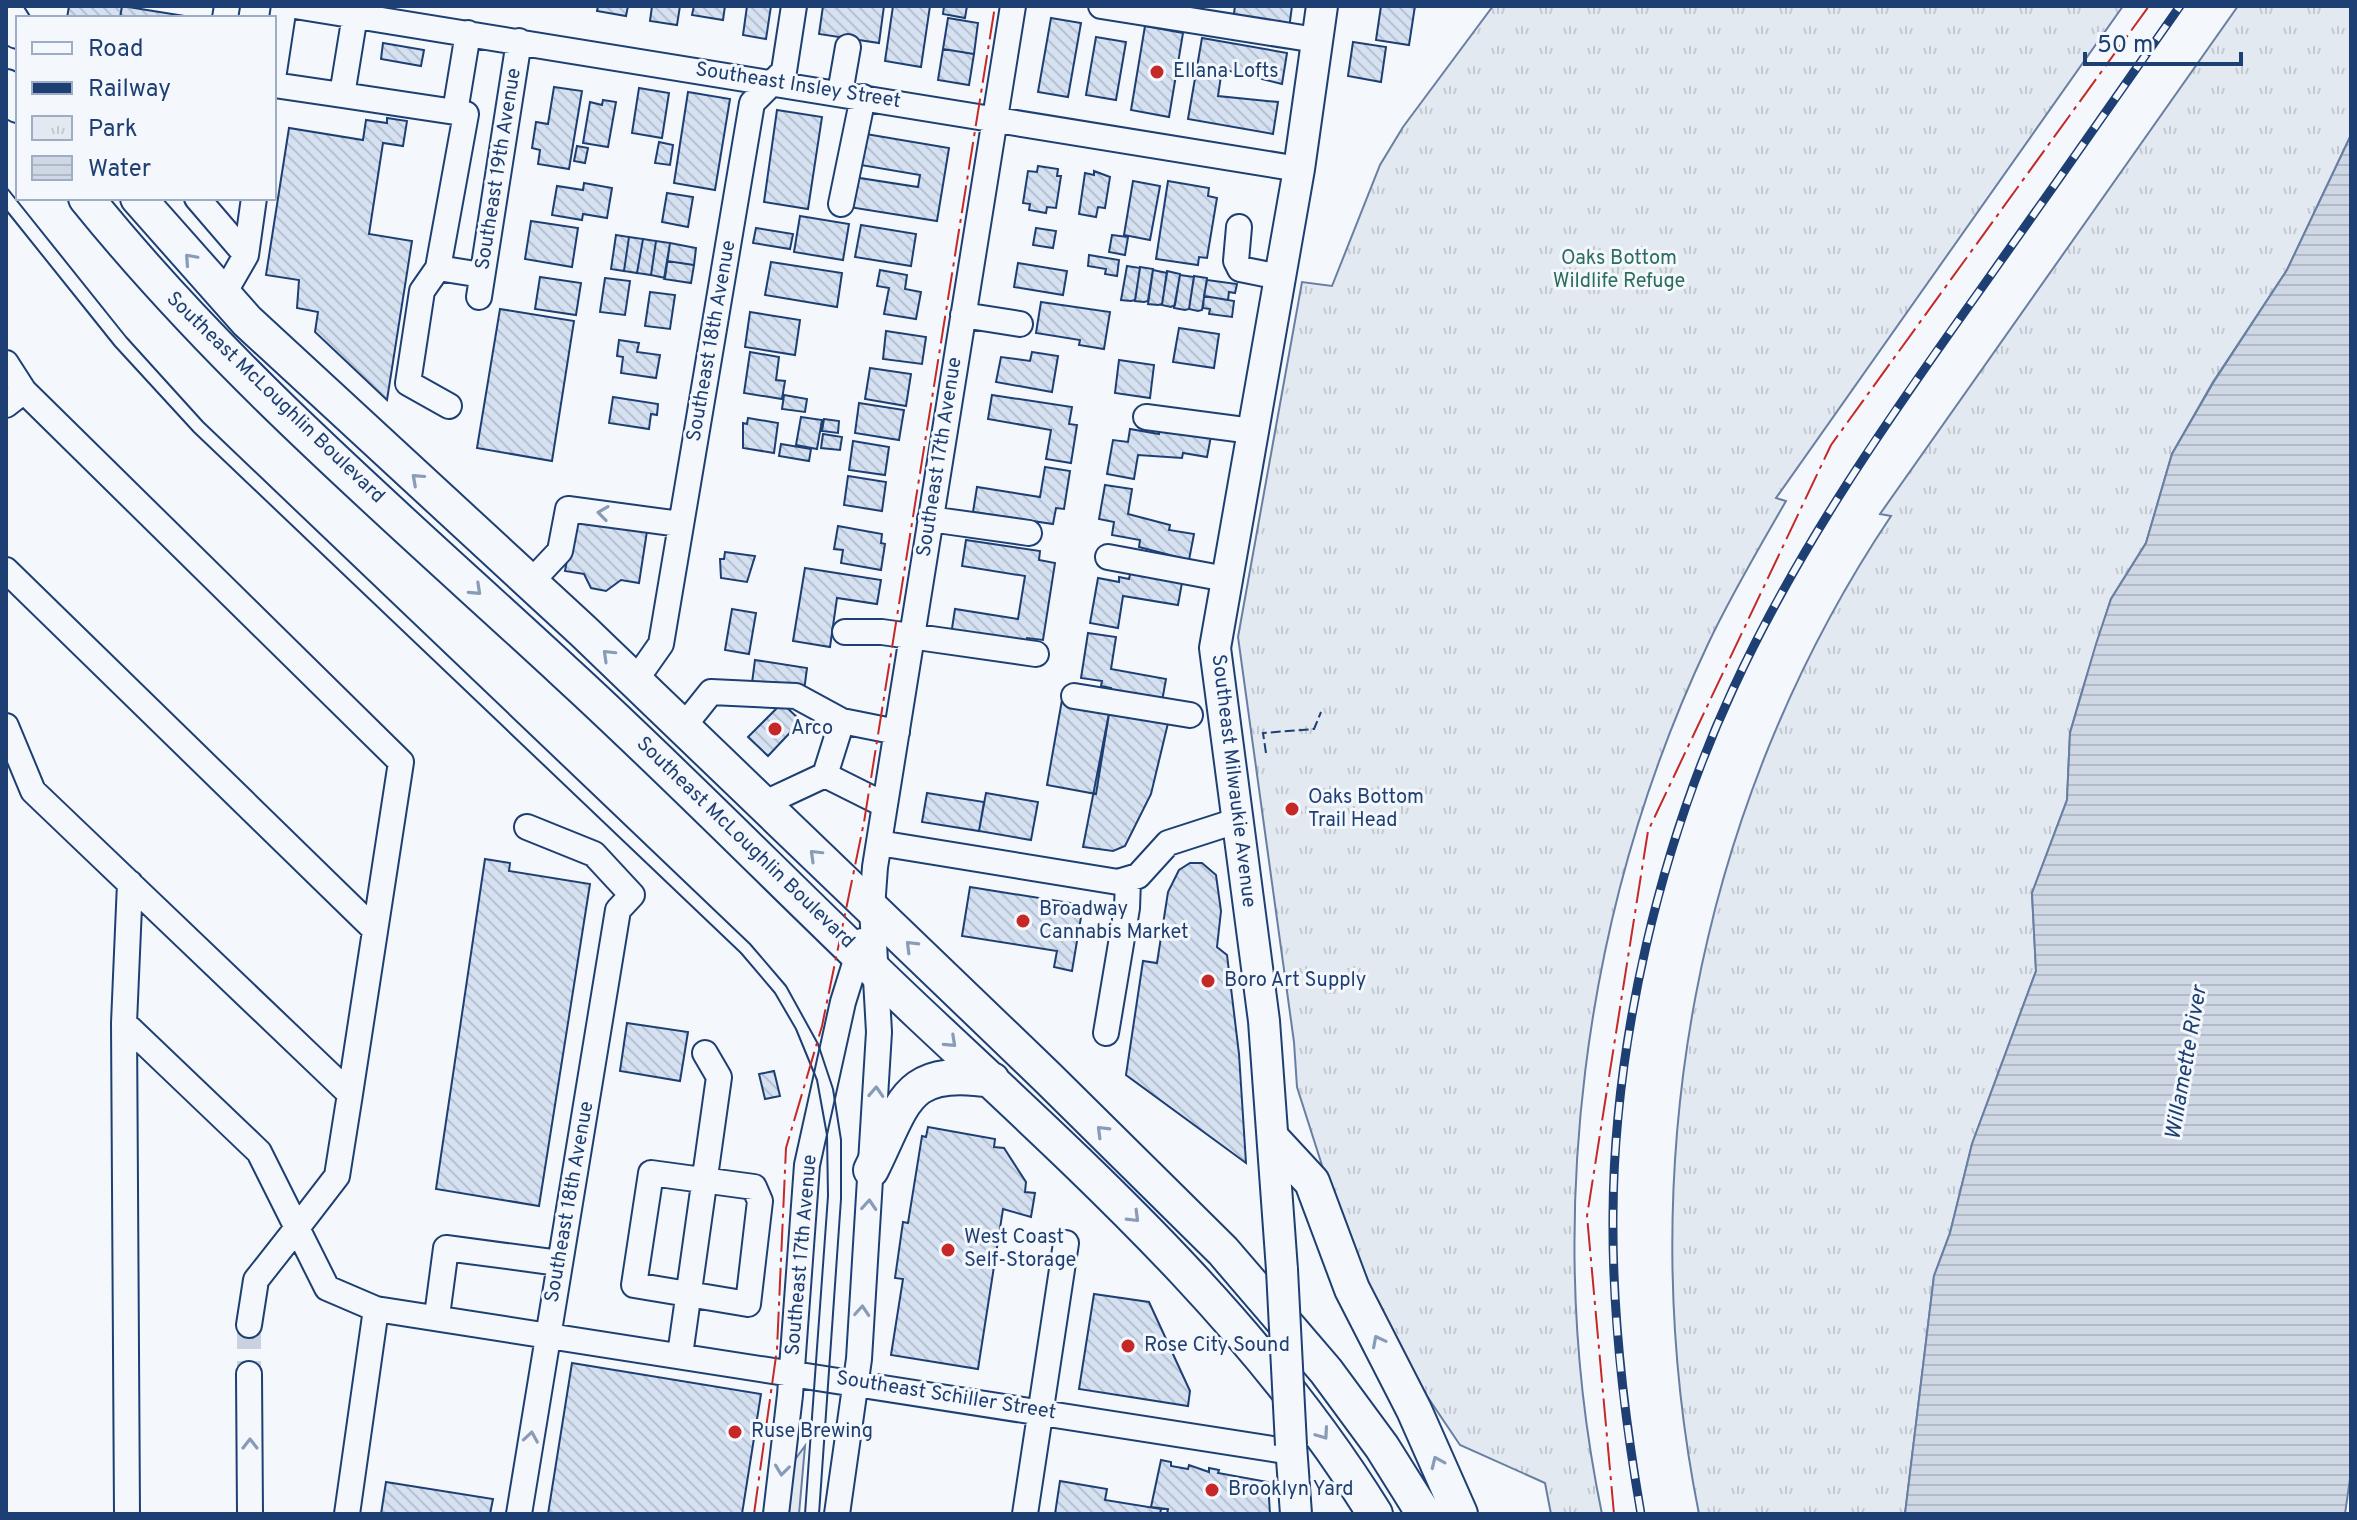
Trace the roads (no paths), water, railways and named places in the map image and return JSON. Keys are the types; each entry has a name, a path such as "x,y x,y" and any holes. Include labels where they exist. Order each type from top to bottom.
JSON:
{"highway":[{"name":"Southeast McLoughlin Boulevard","path":"88,200 234,364 581,686 1167,1250 1237,1325 1323,1433 1375,1514"},
{"name":"Southeast McLoughlin Boulevard","path":"140,200 223,295 531,582 872,908 1255,1285 1372,1434 1424,1514"},
{"path":"871,1170 909,1096 918,1085 934,1078 956,1075 992,1080"},
{"path":"1275,1142 1312,1182 1352,1289 1414,1410 1460,1514"}],"main road":[{"name":"Southeast Milwaukie Avenue","path":"1296,1514 1275,1142 1264,1021 1215,648 1299,169 1322,6"}],"street":[{"path":"276,59 284,6"},
{"name":"Southeast Insley Street","path":"295,6 995,117 1299,169"},
{"name":"Southeast 18th Avenue","path":"635,681 661,644 752,103 784,71 794,6"},
{"name":"Southeast 17th Avenue","path":"837,1514 856,1381 871,1170 879,1032 867,960 879,843 1013,6"},
{"path":"1101,6 1316,40"},
{"path":"342,95 355,15"},
{"path":"449,406 408,383 422,291 438,268 461,113 468,33"},
{"name":"Southeast 19th Avenue","path":"438,268 480,286 519,41"},
{"path":"841,204 851,95 848,47"},
{"path":"276,85 507,120"},
{"path":"199,200 246,255"},
{"path":"223,295 246,255 254,200"},
{"path":"1239,227 1236,261 1240,269 1280,277"},
{"path":"963,315 1020,324"},
{"path":"6,363 15,398 401,762 337,1176 256,1280 249,1325"},
{"path":"1146,417 1252,431"},
{"path":"531,582 560,551 568,509 680,524"},
{"path":"930,519 1029,533"},
{"path":"1108,557 1226,579"},
{"path":"6,570 374,929"},
{"path":"845,632 911,636 1036,654"},
{"path":"683,727 711,692 796,696 842,721 897,732"},
{"path":"1074,696 1190,715"},
{"path":"763,804 825,775 842,721"},
{"path":"6,728 33,791 350,1094"},
{"path":"825,775 885,805"},
{"path":"879,843 1104,881 1128,880 1138,876 1168,843 1236,821"},
{"name":"Southeast 18th Avenue","path":"519,1514 618,910 632,895 594,854 527,827"},
{"path":"1106,1033 1127,908 1128,880"},
{"path":"127,1514 124,1023 130,883"},
{"name":"Southeast 17th Avenue","path":"776,1514 792,1371 807,1165 843,1002 867,960"},
{"name":"Southeast Schiller Street","path":"124,1023 259,1152 327,1288 376,1309 1292,1448"},
{"path":"680,1355 719,1077 705,1053"},
{"path":"651,1173 707,1179 754,1187 760,1201 748,1304 634,1285 651,1173"},
{"path":"1025,1514 1066,1243"},
{"path":"437,1316 446,1248 559,1263"},
{"path":"347,1514 376,1309"},
{"path":"249,1374 250,1514"}],"water":[{"name":"Willamette River","path":"2351,135 2351,1472 2345,1514 1905,1514 1934,1276 1950,1233 1972,1144 2036,971 2032,893 2067,800 2070,733 2096,644 2111,599 2146,543 2172,454 2213,383 2287,270"}],"tunnel":[{"path":"249,1325 249,1374"}],"tram line":[{"path":"6,187 16,200"},
{"path":"16,200 126,337 203,422 750,944 786,986 818,1044 833,1089 841,1140 841,1199 819,1514"},
{"path":"6,210 115,346 194,432 741,953 775,993 796,1029 817,1080 827,1135 828,1196 805,1514"}],"railway":[{"path":"1641,1514 1624,1403 1617,1328 1613,1253 1615,1149 1632,1014 1663,879 1684,813 1733,689 1817,532 1914,383 2180,6"}],"place":[{"name":"Ellana Lofts","path":"1157,72"},
{"name":"Arco","path":"775,729"},
{"name":"Oaks Bottom Trail Head","path":"1292,809"},
{"name":"Broadway Cannabis Market","path":"1023,921"},
{"name":"Boro Art Supply","path":"1208,981"},
{"name":"West Coast Self-Storage","path":"948,1250"},
{"name":"Rose City Sound","path":"1128,1346"},
{"name":"Ruse Brewing","path":"735,1432"},
{"name":"Brooklyn Yard","path":"1212,1490"}],"park label":[{"name":"Oaks Bottom Wildlife Refuge","path":"1619,270"}]}
